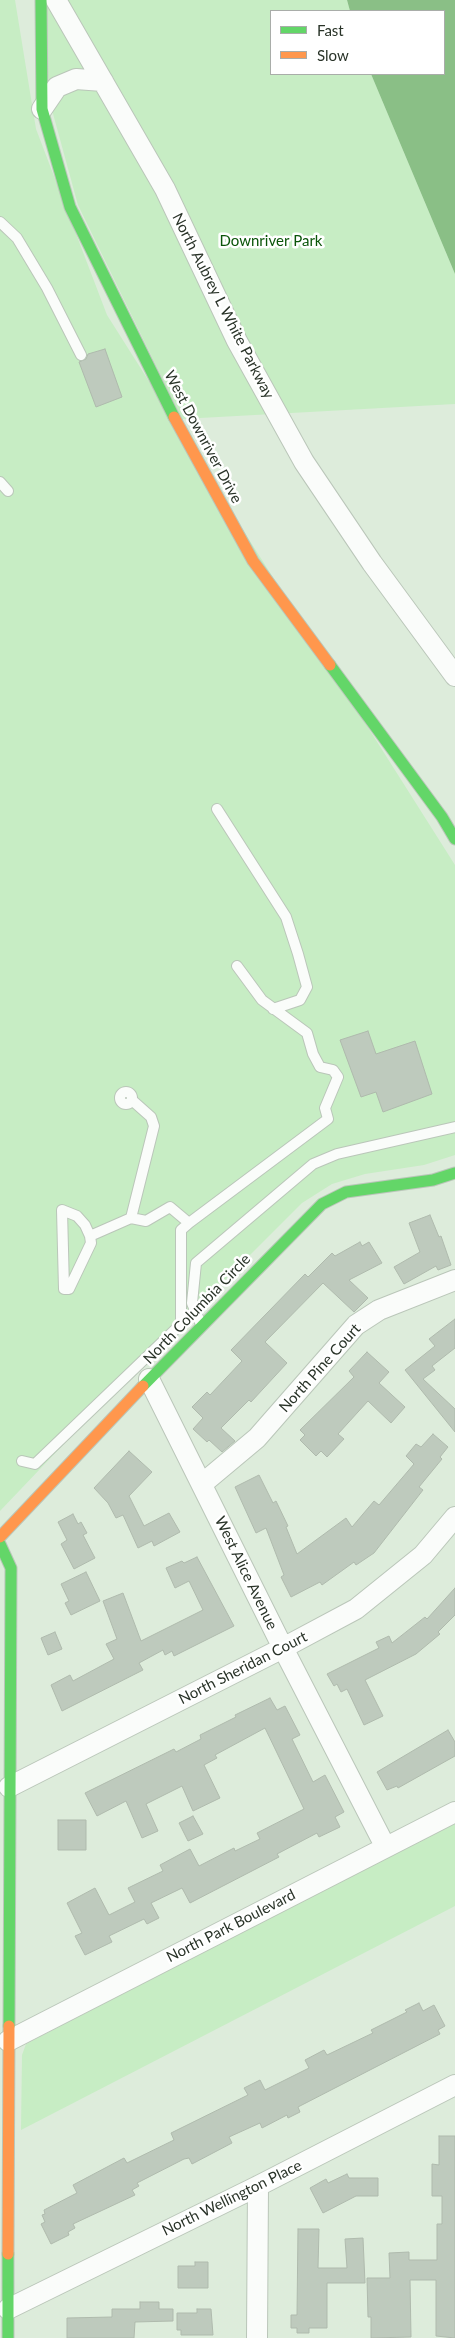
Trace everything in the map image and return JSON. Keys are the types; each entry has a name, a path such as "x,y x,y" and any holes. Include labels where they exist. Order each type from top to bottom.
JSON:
{"street":[{"name":"West Downriver Drive","path":"41,0 42,109 70,207 173,415 253,560 442,817 455,839"},
{"name":"North Aubrey L White Parkway","path":"56,0 165,189 237,341 304,462 372,563 455,676"},
{"path":"42,109 57,88 76,79 103,81"},
{"name":"North Columbia Circle","path":"0,1537 202,1324 322,1204 346,1192 434,1180 455,1174"},
{"name":"North Pine Court","path":"202,1484 257,1438 356,1325 379,1310 455,1280"},
{"name":"West Alice Avenue","path":"149,1379 283,1648 386,1846"},
{"name":"North Sheridan Court","path":"9,1787 356,1609 422,1555 455,1517"},
{"path":"0,1544 11,1568 9,1787 4,1821 8,2041 4,2091 8,2338"},
{"name":"North Park Boulevard","path":"8,2041 455,1812"},
{"name":"North Wellington Place","path":"8,2309 258,2186 455,2085"},
{"path":"257,2338 258,2186"}],"lane":[{"path":"0,222 17,238 47,288 81,356"},
{"path":"0,482 8,491"},
{"path":"217,809 286,917 298,954 307,987 300,1000 273,1009"},
{"path":"22,1461 36,1464 181,1324 181,1230 328,1119 325,1108 338,1077 333,1070 320,1067 312,1054 307,1033 262,1000 237,966"},
{"path":"131,1218 154,1126 151,1117 133,1100"},
{"path":"202,1324 192,1303 196,1263 313,1164 337,1154 455,1127"},
{"path":"90,1236 131,1218 146,1220 170,1207 189,1223"},
{"path":"62,1210 77,1216 85,1225 90,1236 91,1243 69,1289 64,1289 62,1210"}],"green space":[{"path":"0,0 15,0 36,129 107,315 455,865 455,1155 424,1165 365,1174 332,1184 302,1203 121,1384 0,1511"},
{"name":"Downriver Park","path":"39,0 347,0 350,10 270,10 270,75 371,75 455,274 455,404 182,419 78,205 52,110"},
{"path":"455,1822 455,1906 21,2130 22,2055 26,2044"}],"shaded area":[{"path":"347,0 455,0 455,274 371,75 445,75 445,10 350,10"}],"building":[{"path":"105,349 122,397 96,407 79,362 86,359 88,354"},
{"path":"368,1031 376,1054 415,1041 432,1094 383,1112 376,1092 361,1097 340,1040"},
{"path":"430,1215 439,1237 441,1236 451,1265 438,1270 436,1266 404,1284 394,1267 420,1252 409,1223"},
{"path":"360,1242 362,1246 369,1242 382,1263 349,1280 368,1298 354,1312 323,1283 265,1342 287,1363 251,1402 249,1400 221,1428 235,1441 222,1452 209,1440 207,1442 193,1429 203,1418 192,1407 207,1392 210,1395 242,1361 231,1350 305,1274 308,1277 332,1253 335,1256"},
{"path":"455,1319 455,1348 432,1366 435,1370 423,1379 455,1409 455,1432 405,1370 435,1346 429,1339"},
{"path":"367,1352 389,1372 379,1383 405,1407 391,1423 368,1401 338,1434 344,1439 327,1457 321,1451 316,1456 300,1440 305,1435 300,1430 354,1377 349,1371"},
{"path":"433,1434 448,1447 440,1457 442,1459 419,1487 423,1490 374,1553 356,1565 354,1562 322,1585 320,1582 291,1597 281,1577 284,1575 266,1528 256,1533 235,1487 259,1475 273,1503 276,1501 288,1526 286,1527 297,1554 346,1518 352,1527 374,1501 379,1505 414,1464 406,1456 416,1444 421,1447"},
{"path":"129,1451 152,1472 129,1496 144,1526 169,1513 180,1532 154,1546 152,1541 138,1548 123,1515 116,1518 108,1503 94,1488"},
{"path":"73,1514 78,1524 81,1522 87,1533 83,1535 95,1558 74,1569 61,1544 67,1540 58,1522"},
{"path":"197,1557 234,1626 174,1656 172,1651 165,1655 163,1650 139,1663 143,1670 62,1711 51,1685 70,1675 73,1681 114,1659 106,1644 117,1639 103,1601 123,1593 141,1641 203,1610 189,1581 175,1588 166,1568"},
{"path":"86,1572 100,1601 71,1615 65,1603 69,1601 61,1584"},
{"path":"455,1588 455,1615 438,1632 440,1634 416,1654 365,1680 383,1716 364,1725 347,1689 341,1692 337,1684 334,1686 327,1674 379,1648 376,1642 389,1636 392,1643 425,1617 427,1619"},
{"path":"55,1632 62,1649 48,1655 41,1638"},
{"path":"270,1698 277,1710 285,1706 300,1735 292,1739 313,1782 325,1775 344,1812 335,1817 340,1827 319,1837 317,1833 277,1854 279,1857 190,1903 182,1888 151,1903 159,1918 147,1924 144,1919 109,1936 112,1942 85,1955 75,1936 82,1933 67,1903 95,1888 109,1915 135,1902 128,1888 163,1871 160,1865 190,1849 199,1866 234,1848 235,1851 260,1839 257,1833 304,1809 265,1728 215,1755 217,1758 204,1765 220,1798 193,1811 182,1786 146,1804 158,1831 142,1838 126,1801 97,1816 85,1793 174,1749 176,1752 201,1739 200,1735"},
{"path":"448,1730 455,1742 455,1756 398,1788 397,1786 387,1790 377,1772"},
{"path":"193,1816 203,1834 188,1841 179,1823"},
{"path":"58,1820 86,1820 86,1850 58,1850"},
{"path":"419,2003 423,2011 434,2005 445,2026 438,2030 440,2034 298,2107 300,2112 288,2118 287,2115 262,2128 260,2123 229,2137 232,2143 192,2164 189,2158 184,2159 137,2183 139,2186 132,2190 135,2195 73,2224 75,2228 68,2232 69,2235 51,2244 41,2224 45,2222 42,2215 45,2214 44,2210 77,2193 73,2185 124,2158 127,2163 174,2140 171,2133 248,2095 244,2088 260,2080 265,2090 309,2068 305,2060 324,2050 327,2055 373,2033 371,2030 407,2012 405,2010"},
{"path":"439,2136 455,2136 455,2338 436,2336 436,2280 410,2280 411,2337 371,2338 371,2317 368,2317 367,2278 390,2278 389,2253 409,2252 409,2260 437,2260 437,2224 442,2224 442,2196 432,2196 432,2164 439,2165"},
{"path":"347,2174 349,2178 378,2178 378,2196 356,2196 323,2213 310,2188 326,2179 328,2183"},
{"path":"298,2229 319,2229 318,2268 347,2268 345,2239 363,2238 365,2283 327,2283 327,2328 309,2328 309,2333 297,2333 297,2328 291,2328 291,2315 297,2315"},
{"path":"195,2262 208,2262 208,2288 178,2288 178,2266 195,2266"},
{"path":"140,2302 159,2302 159,2309 173,2309 173,2321 135,2322 134,2338 67,2338 67,2318 112,2317 112,2309 140,2309"},
{"path":"197,2309 211,2309 213,2335 181,2335 181,2330 177,2330 177,2313 197,2313"}],"traffic: fast":[{"path":"41,0 42,109 70,207 174,417"},
{"path":"330,665 442,817 455,839"},
{"path":"143,1386 322,1204 346,1192 433,1180 455,1173"},
{"path":"0,1544 11,1568 9,2026"},
{"path":"8,2254 8,2338"}],"traffic: slow":[{"path":"174,417 253,561 330,665"},
{"path":"0,1537 143,1386"},
{"path":"8,2254 9,2026"}]}
